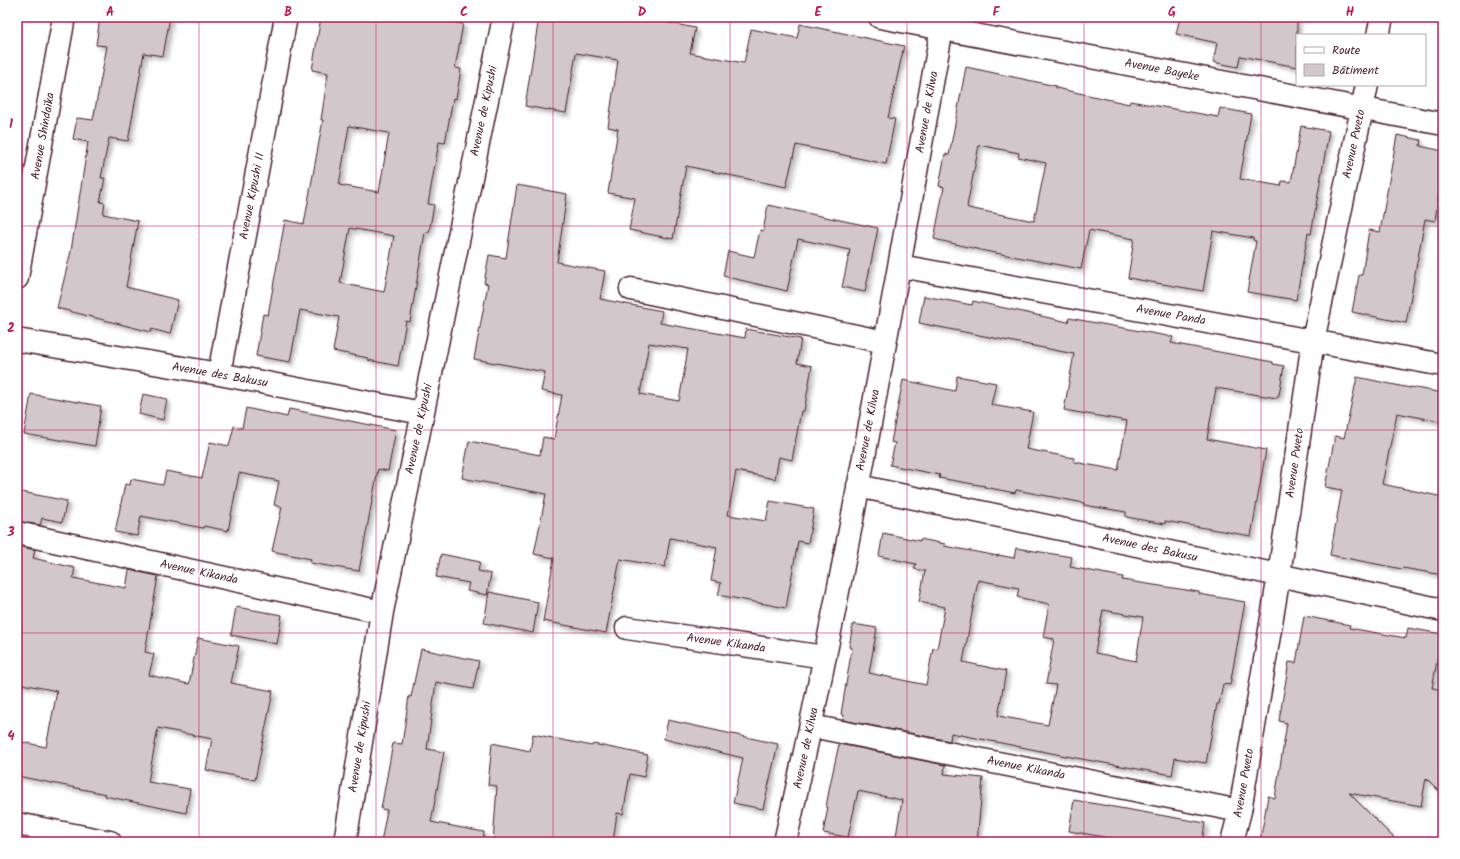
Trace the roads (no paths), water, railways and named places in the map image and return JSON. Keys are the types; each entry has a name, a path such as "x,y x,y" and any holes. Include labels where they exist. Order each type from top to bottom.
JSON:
{"street":[{"name":"Avenue Shindaïka","path":"17,278 64,17"},
{"name":"Avenue Kipushi II","path":"219,374 286,17"},
{"name":"Avenue de Kipushi","path":"344,842 382,612 504,17"},
{"name":"Avenue Bayeke","path":"880,17 943,23 1443,124"},
{"path":"1378,34 1382,17"},
{"name":"Avenue de Kilwa","path":"785,842 811,726 858,486 900,266 943,23"},
{"name":"Avenue Pweto","path":"1232,842 1240,811 1279,575 1313,341 1367,86"},
{"name":"Avenue Panda","path":"900,266 1443,365"},
{"path":"630,289 885,342"},
{"name":"Avenue des Bakusu","path":"17,340 219,374 422,413"},
{"name":"Avenue des Bakusu","path":"858,486 1443,610"},
{"name":"Avenue Kikanda","path":"17,533 382,612"},
{"name":"Avenue Kikanda","path":"627,628 824,657"},
{"name":"Avenue Kikanda","path":"811,726 1240,811"},
{"path":"17,824 110,842"}]}
